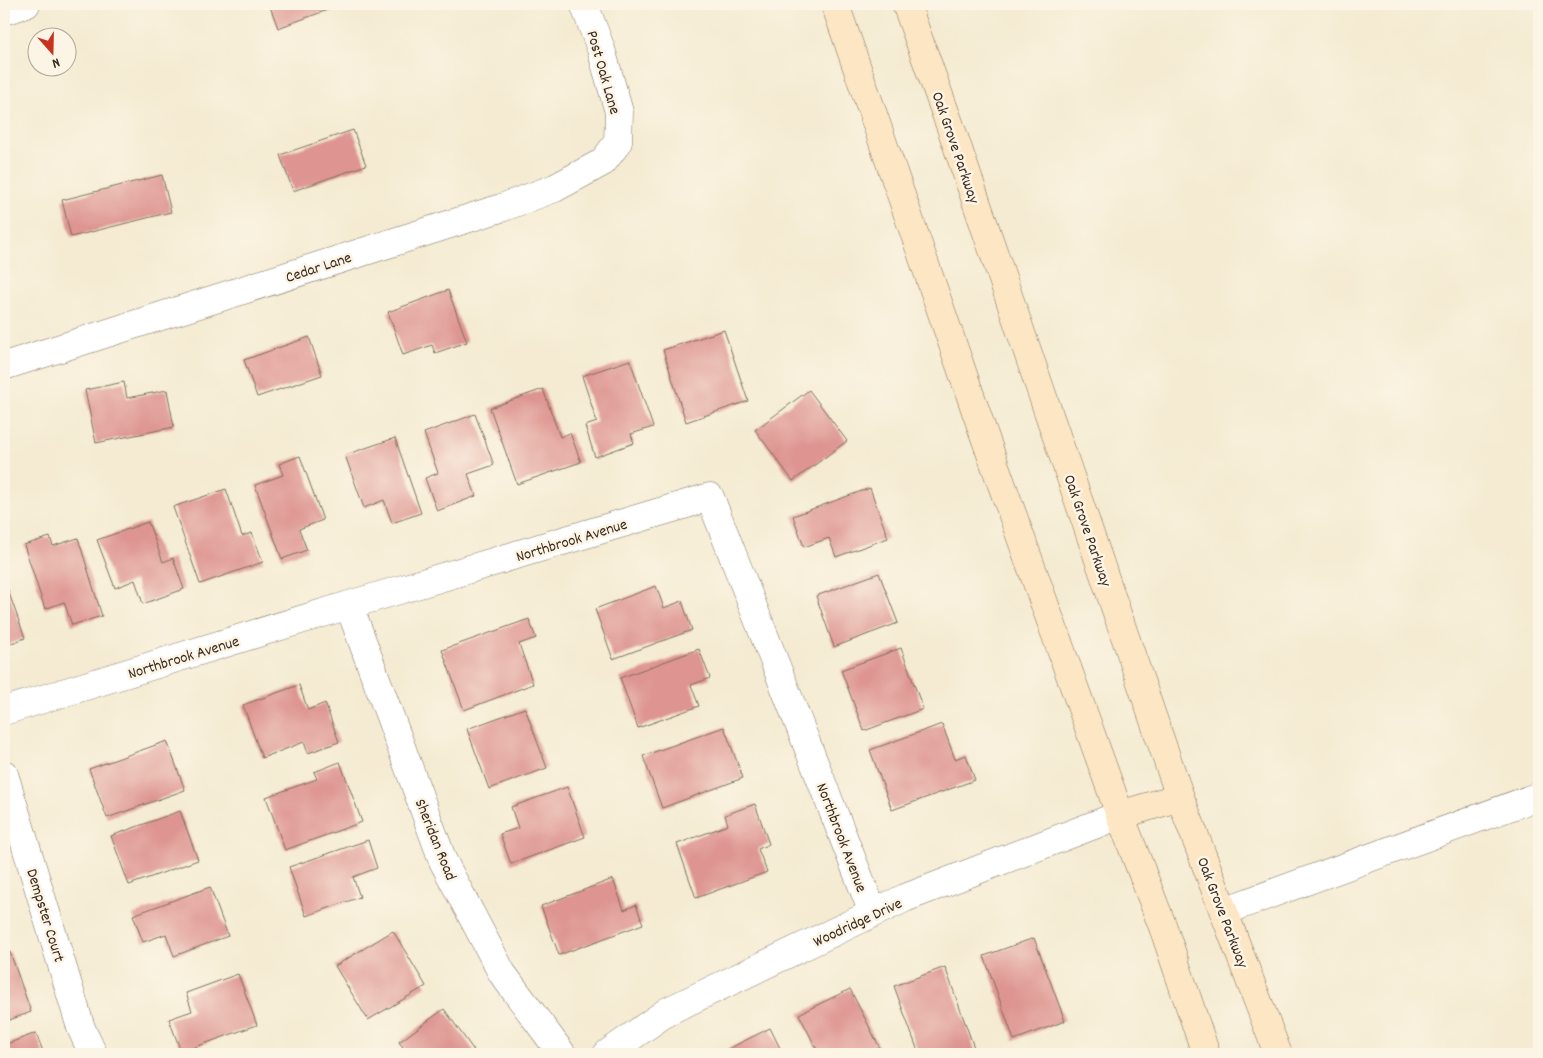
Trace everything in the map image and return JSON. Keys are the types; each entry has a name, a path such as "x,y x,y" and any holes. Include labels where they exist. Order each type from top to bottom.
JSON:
{"main road":[{"path":"835,4 980,423 1120,815 1164,930 1206,1054"},
{"name":"Oak Grove Parkway","path":"906,4 955,140 1180,797 1278,1054"},
{"path":"1120,815 1180,797"}],"street":[{"path":"4,11 26,4"},
{"name":"Post Oak Lane","path":"584,4 619,112 618,142"},
{"name":"Cedar Lane","path":"4,366 546,192 603,162 618,142"},
{"name":"Northbrook Avenue","path":"4,711 710,497 873,913"},
{"name":"Sheridan Road","path":"349,605 443,861 502,973 562,1054"},
{"name":"Dempster Court","path":"4,774 81,1028 93,1054"},
{"path":"1224,912 1539,796"},
{"name":"Woodridge Drive","path":"607,1054 668,1011 873,913 906,898 1120,815"}],"building":[{"path":"269,4 344,4 278,28"},
{"path":"353,130 366,165 293,191 280,155"},
{"path":"162,175 171,212 71,237 62,200"},
{"path":"448,290 467,342 435,353 432,345 403,355 388,312"},
{"path":"724,330 748,401 686,422 663,350"},
{"path":"309,337 322,375 257,397 244,360"},
{"path":"630,360 653,427 631,434 634,443 595,457 585,426 597,422 582,376"},
{"path":"124,382 127,398 167,390 174,427 96,443 85,390"},
{"path":"543,389 560,437 570,433 581,462 517,484 490,408"},
{"path":"809,390 847,441 793,481 755,430"},
{"path":"475,414 494,465 468,474 476,496 437,511 425,478 438,473 424,433"},
{"path":"395,438 421,513 392,523 384,500 364,508 345,455"},
{"path":"300,456 323,520 299,529 307,550 282,559 255,485 283,475 279,464"},
{"path":"870,488 888,538 836,557 829,538 804,547 793,516"},
{"path":"226,489 242,536 252,533 263,562 200,584 173,507"},
{"path":"148,522 163,562 173,558 184,589 143,604 135,580 115,588 97,540"},
{"path":"50,537 53,546 78,538 102,616 72,625 64,602 45,609 24,545"},
{"path":"879,573 898,623 834,647 816,596"},
{"path":"4,579 25,638 4,646"},
{"path":"656,586 664,608 682,601 692,630 613,659 595,609"},
{"path":"529,619 536,638 519,644 533,684 464,710 442,650"},
{"path":"901,648 923,709 864,731 841,670"},
{"path":"699,649 710,678 691,685 699,706 638,728 620,678"},
{"path":"299,685 308,710 325,703 339,742 308,753 304,742 262,758 243,705"},
{"path":"525,708 547,768 489,789 467,729"},
{"path":"942,724 955,759 966,755 975,780 892,810 870,750"},
{"path":"724,727 743,778 662,808 643,756"},
{"path":"167,741 185,790 107,818 89,769"},
{"path":"340,762 362,822 285,850 266,797 317,779 314,772"},
{"path":"567,787 585,837 511,864 500,834 518,828 511,807"},
{"path":"755,804 769,844 758,849 767,872 696,898 677,844 728,825 725,815"},
{"path":"180,811 198,860 129,885 111,836"},
{"path":"368,840 377,868 353,877 360,897 306,916 289,867"},
{"path":"613,879 624,910 636,905 643,924 559,955 541,906"},
{"path":"210,887 228,936 174,956 166,934 143,942 133,915"},
{"path":"393,931 426,986 368,1020 335,966"},
{"path":"1034,938 1065,1021 1014,1040 984,956"},
{"path":"10,952 31,1012 4,1022 4,954"},
{"path":"945,967 976,1053 919,1054 894,986"},
{"path":"238,974 257,1025 181,1052 169,1019 192,1011 186,993"},
{"path":"850,989 883,1054 819,1054 799,1014"},
{"path":"444,1009 475,1052 471,1054 408,1054 399,1042"},
{"path":"770,1028 783,1054 718,1054"},
{"path":"36,1033 44,1054 4,1054 4,1045"}]}
